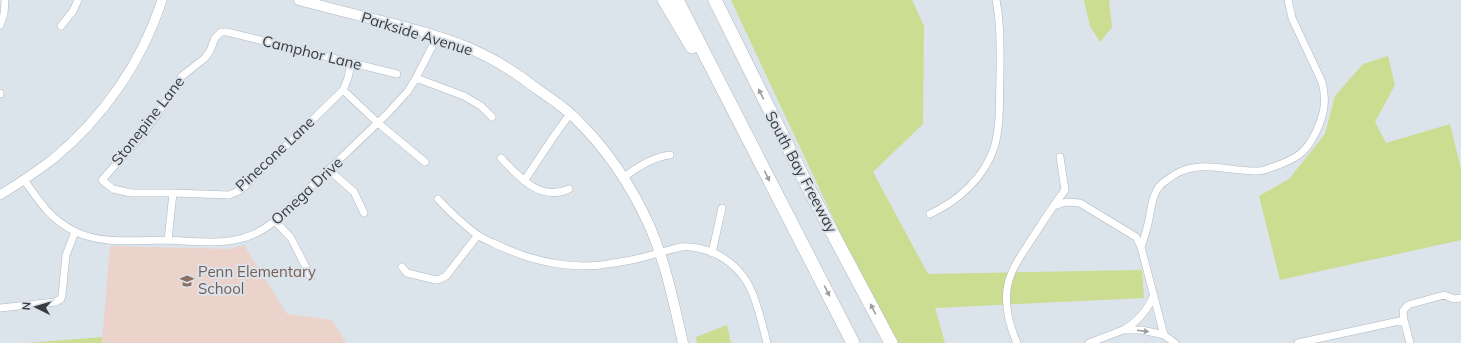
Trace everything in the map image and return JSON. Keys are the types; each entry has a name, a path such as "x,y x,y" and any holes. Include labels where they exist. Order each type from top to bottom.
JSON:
{"highway":[{"path":"664,0 749,141"},
{"name":"South Bay Freeway","path":"677,0 853,343"},
{"name":"South Bay Freeway","path":"715,0 809,189 891,343"}],"main road":[{"name":"Parkside Avenue","path":"299,0 437,36 465,46 503,64 570,114 588,132 612,161 624,178 642,211 659,253 668,281 684,343"}],"street":[{"path":"0,25 4,14 5,0"},
{"path":"61,26 73,11 78,0"},
{"path":"0,195 24,180 51,160 69,145 89,124 108,101 130,70 153,24 162,0"},
{"path":"930,214 949,204 966,190 980,174 994,148 999,108 1000,42 996,0"},
{"path":"1141,247 1154,195 1167,179 1176,173 1191,168 1204,166 1260,171 1292,160 1305,151 1311,143 1324,112 1325,93 1322,82 1292,18 1288,0"},
{"name":"Stonepine Lane","path":"102,180 142,135 182,76 205,58 210,51 215,38 221,32 227,32"},
{"name":"Camphor Lane","path":"227,32 397,74"},
{"name":"Omega Drive","path":"24,180 47,212 75,232 89,237 111,240 220,242 244,238 267,228 387,114 408,91 437,36"},
{"name":"Pinecone Lane","path":"102,180 113,190 131,193 173,193 229,196 241,190 343,90 348,78 351,63"},
{"path":"416,78 464,96 482,106 492,118"},
{"path":"343,90 378,123 425,162"},
{"path":"524,181 570,114"},
{"path":"624,178 635,168 660,156 670,155"},
{"path":"1017,343 1010,327 1006,296 1007,287 1014,268 1051,209 1065,190 1060,157"},
{"path":"501,158 533,188 551,193 563,192 569,189"},
{"path":"329,170 354,192 364,213"},
{"path":"168,240 173,193"},
{"path":"438,200 455,217 478,235 515,253 554,264 602,265 640,258 683,247 698,248 712,253 732,265 748,283 755,297 767,343"},
{"path":"1051,209 1058,204 1066,202 1080,203 1136,237 1141,247 1164,335"},
{"path":"712,253 722,208"},
{"path":"275,221 290,238 311,277"},
{"path":"0,308 55,302 61,299 66,255 75,232"},
{"path":"402,267 407,273 436,280 440,279 446,276 478,235"},
{"path":"1089,343 1123,330 1134,323 1143,314 1154,295"},
{"path":"1410,343 1403,311 1408,305 1444,295 1454,299 1461,298"},
{"path":"1298,343 1404,320"},
{"path":"1123,330 1142,330 1164,335 1175,343"}],"shaded area":[{"name":"Penn Elementary School","path":"244,245 287,314 332,320 346,343 102,343 110,246 229,249"}],"green space":[{"path":"731,0 912,0 924,26 923,124 873,172 928,274 1142,270 1144,298 935,308 945,343 896,343 866,288"},
{"path":"1084,0 1109,0 1112,27 1100,42 1090,26"},
{"path":"1388,56 1395,85 1375,122 1386,143 1450,124 1461,169 1461,240 1280,280 1259,196 1289,179 1325,134 1335,96 1363,64"},
{"path":"727,325 731,343 697,343 696,337"},
{"path":"102,337 102,343 27,343"}],"place":[{"name":"Penn Elementary School","path":"187,281"}]}
